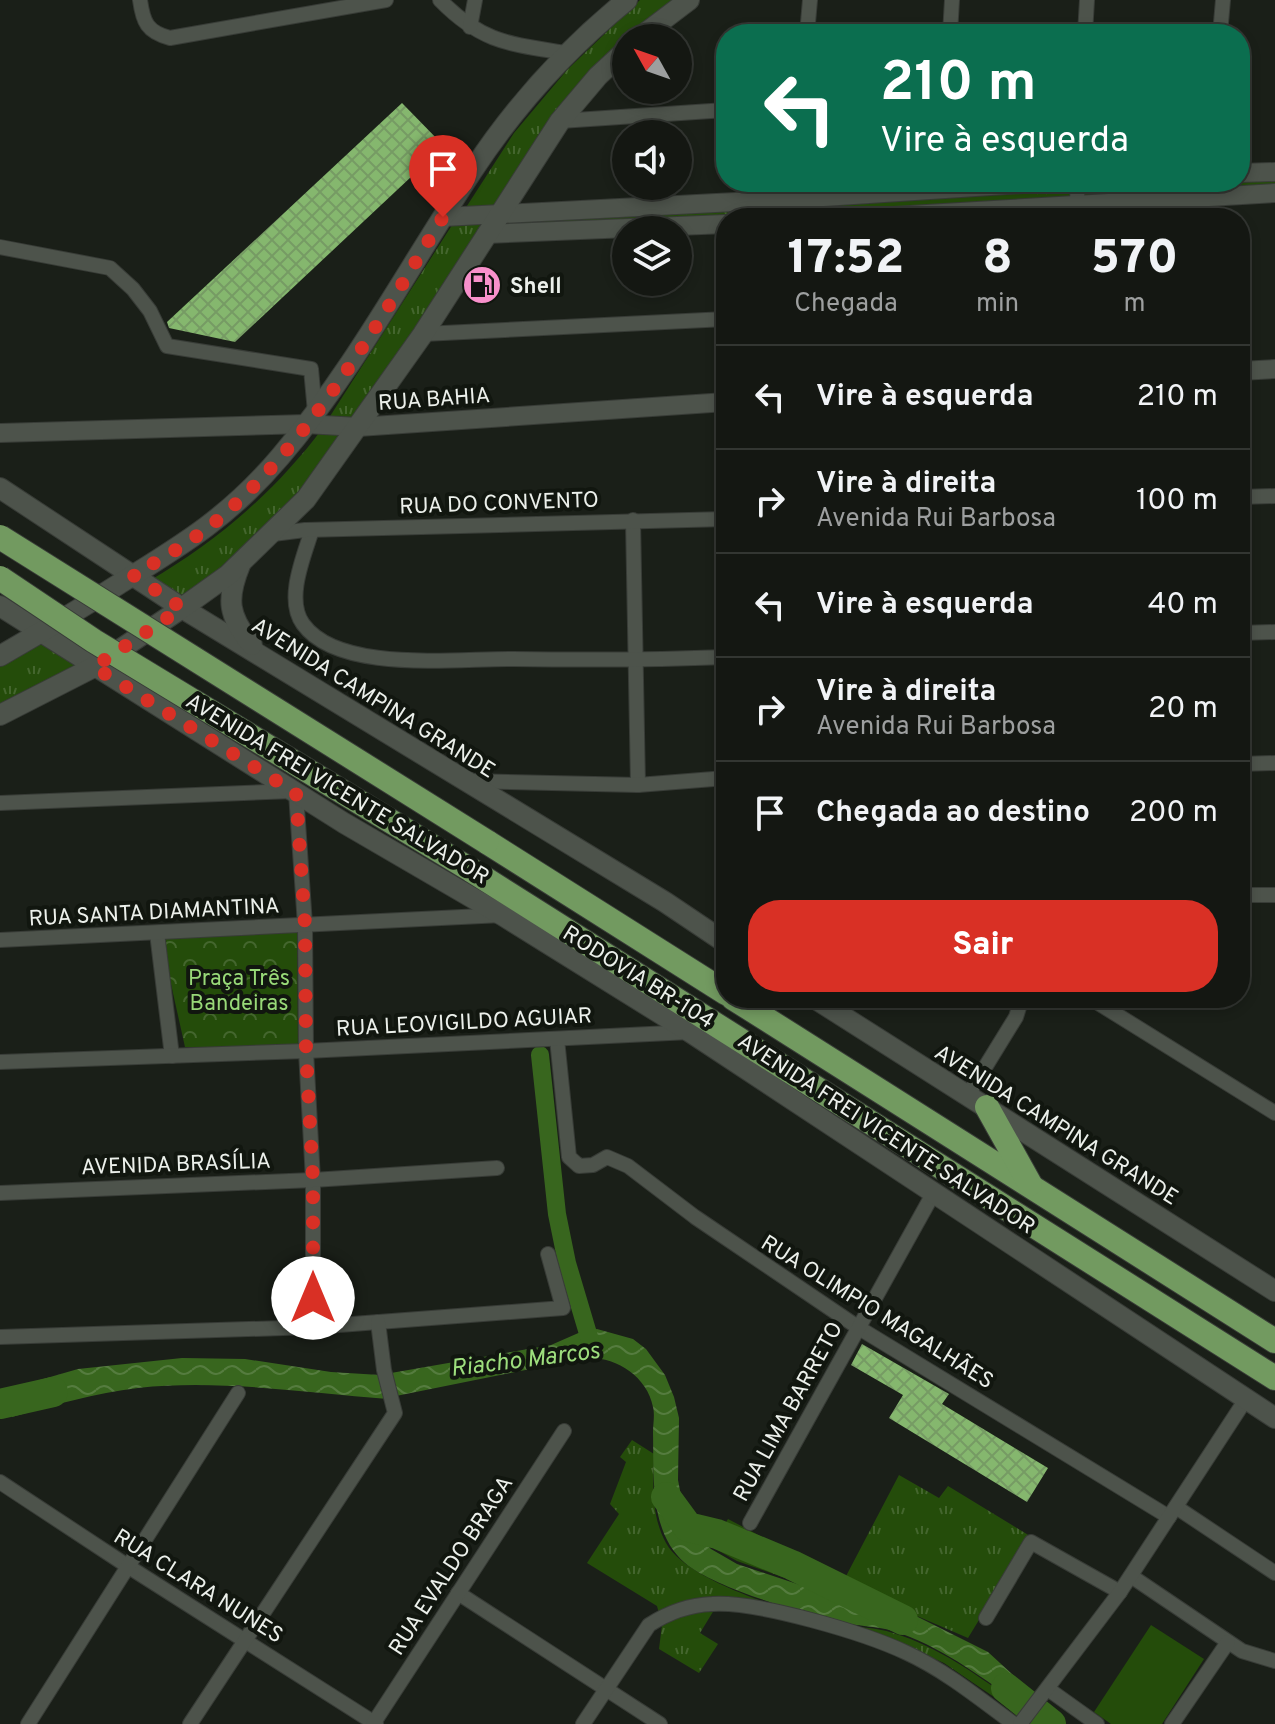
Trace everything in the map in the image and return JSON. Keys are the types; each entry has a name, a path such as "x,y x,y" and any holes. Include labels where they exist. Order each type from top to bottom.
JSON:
{"highway":[{"name":"RODOVIA BR-104","path":"0,537 716,987"},
{"name":"RODOVIA BR-104","path":"0,578 94,641 471,870 1275,1378"},
{"name":"RODOVIA BR-104","path":"749,1008 1275,1341"},
{"path":"978,1101 1031,1186"}],"main road":[{"path":"0,656 176,551 218,520 248,492 310,418 355,357 499,135 566,53 627,0"},
{"path":"657,24 689,0"},
{"path":"0,715 94,667 182,608 273,534 306,499 423,334 560,121 612,63"},
{"name":"AVENIDA CAMPINA GRANDE","path":"0,488 182,608 665,902 716,936"},
{"path":"240,563 230,599 233,616 240,630 263,657"},
{"name":"AVENIDA FREI VICENTE SALVADOR","path":"0,606 295,792 690,1032 1275,1418"},
{"name":"AVENIDA CAMPINA GRANDE","path":"830,1008 1275,1291"}],"street":[{"path":"140,0 143,17 156,35 183,38 386,0"},
{"path":"440,0 470,27 508,43 566,53"},
{"path":"470,27 475,0"},
{"path":"808,24 810,0"},
{"path":"951,24 952,0"},
{"path":"1086,24 1087,0"},
{"path":"1221,24 1223,0"},
{"path":"560,121 716,111"},
{"path":"1250,173 1275,172"},
{"path":"443,217 793,200 879,192"},
{"path":"1118,208 1275,193"},
{"path":"486,234 716,224"},
{"path":"0,247 110,268 133,289 150,311 167,346 311,369 310,418"},
{"path":"423,334 716,319"},
{"path":"1250,370 1275,369"},
{"name":"RUA BAHIA","path":"0,433 310,418 358,427 716,403"},
{"path":"1250,497 1275,496"},
{"name":"RUA DO CONVENTO","path":"273,534 312,530 716,519"},
{"path":"633,520 638,785"},
{"path":"312,530 295,600 301,621 313,636 326,644 375,657 440,662 716,657"},
{"path":"1250,633 1275,632"},
{"path":"1250,764 1275,763"},
{"path":"463,781 638,785 716,779"},
{"path":"0,803 295,792 305,925 306,1051 313,1180 313,1327"},
{"path":"1250,895 1275,895"},
{"name":"RUA SANTA DIAMANTINA","path":"0,940 502,915"},
{"path":"157,933 172,1056"},
{"path":"978,1101 1019,1008"},
{"path":"1106,1008 1275,1113"},
{"name":"RUA LEOVIGILDO AGUIAR","path":"0,1062 690,1032"},
{"name":"RUA OLIMPIO MAGALHÃES","path":"557,1039 569,1157 579,1166 593,1165 607,1157 628,1166 708,1226 859,1328 1275,1573"},
{"name":"AVENIDA BRASÍLIA","path":"0,1193 313,1180 497,1168"},
{"name":"RUA LIMA BARRETO","path":"750,1523 933,1194"},
{"path":"0,1337 313,1327 563,1308 548,1254"},
{"path":"190,1724 395,1413 384,1370 378,1322"},
{"path":"28,1724 238,1393"},
{"path":"583,1724 649,1625 665,1614 714,1604 774,1612 864,1637 907,1653 1020,1721 1048,1689 1120,1592 1246,1399"},
{"name":"RUA EVALDO BRAGA","path":"374,1723 564,1431"},
{"name":"RUA CLARA NUNES","path":"0,1482 374,1723"},
{"path":"986,1618 1031,1542 1120,1592"},
{"path":"1131,1576 1242,1651 1275,1661"},
{"path":"458,1593 660,1724"},
{"path":"1172,1724 1228,1642"},
{"path":"1048,1689 1097,1724"}],"green space":[{"path":"640,0 684,0 652,24 615,24"},
{"path":"612,27 612,63 496,209 465,209 514,133 567,70"},
{"path":"1275,174 1275,189 1250,191 1250,175"},
{"path":"943,192 1074,192 1074,202 982,208 794,208 795,201"},
{"path":"1080,192 1233,192 1079,203"},
{"path":"790,202 790,208 716,208 716,219 612,216 612,225 487,233 500,214"},
{"path":"454,222 489,222 358,424 327,421"},
{"path":"322,429 351,432 299,500 184,603 149,581 198,550 243,514 285,474"},
{"path":"43,638 84,665 0,709 0,665"},
{"name":"Praça Três Bandeiras","path":"297,924 298,1048 185,1047 161,939"},
{"path":"632,1440 654,1454 655,1511 661,1533 678,1558 696,1571 744,1594 796,1612 911,1639 961,1665 1024,1708 1019,1714 944,1663 906,1646 722,1597 700,1633 718,1644 699,1673 659,1649 662,1625 657,1606 587,1563 619,1514 610,1504 626,1462 620,1457"},
{"path":"899,1475 939,1498 948,1486 1030,1536 968,1638 887,1603 836,1596 737,1561 712,1547 728,1519 844,1580"},
{"path":"1151,1625 1204,1659 1162,1724 1111,1724 1094,1712"}],"water":[{"path":"597,1329 633,1339 646,1349 665,1375 679,1418 678,1480 685,1516 694,1533 711,1549 737,1564 836,1597 886,1604 988,1652 1034,1694 1025,1707 962,1664 911,1637 781,1606 736,1590 685,1563 673,1550 659,1520 654,1485 654,1413 650,1396 637,1377 618,1364 585,1358 396,1396 391,1373 551,1345 583,1331"},
{"path":"182,1358 245,1359 331,1372 380,1375 388,1399 232,1386 169,1386 106,1393 12,1417 12,1388 78,1369"}],"building":[{"path":"402,103 444,146 235,342 169,328 167,322"},
{"path":"862,1344 949,1394 942,1404 1048,1468 1027,1502 889,1418 903,1395 851,1365"}],"waterway":[{"path":"540,1055 557,1214 567,1263 592,1347"},
{"name":"Riacho Marcos","path":"0,1404 53,1392"},
{"name":"Riacho Marcos","path":"666,1497 688,1527 717,1534 792,1565 903,1620"},
{"name":"Riacho Marcos","path":"1006,1688 1051,1724"}],"place":[{"name":"Shell","path":"482,285"}],"route":[{"path":"313,1298 313,1180 306,1051 305,925 296,793 94,667 182,608 133,575 176,551 218,520 281,456 355,357 443,217"}]}
